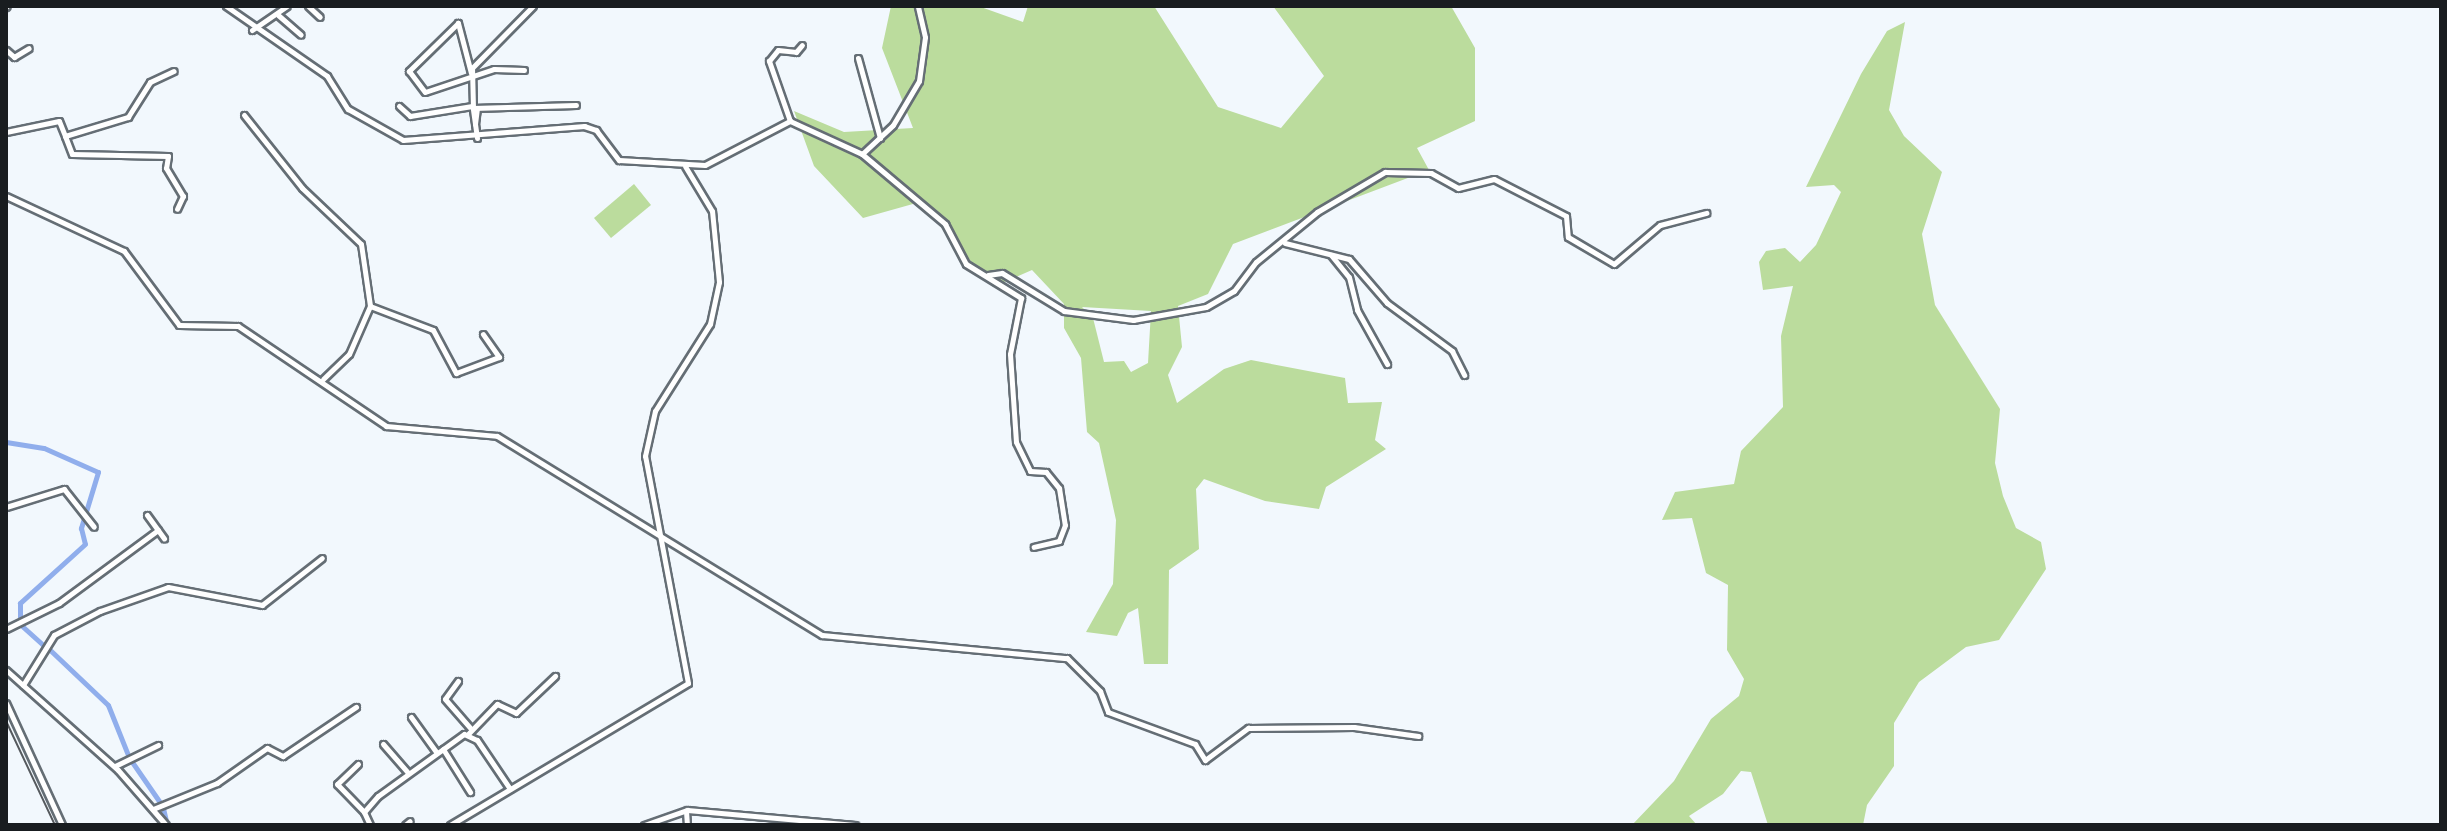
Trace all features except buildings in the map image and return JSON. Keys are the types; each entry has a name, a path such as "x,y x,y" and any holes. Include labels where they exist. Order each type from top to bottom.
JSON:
{"street":[{"path":"226,6 252,30 324,73 348,109 394,136 468,137 584,126 596,130 619,160 684,165 713,163 790,121"},
{"path":"252,30 287,6"},
{"path":"308,6 320,17"},
{"path":"470,76 533,6"},
{"path":"862,154 880,138 919,81 925,37 918,6"},
{"path":"278,15 301,35"},
{"path":"476,136 470,76 458,23 409,71 425,92 470,76 524,70"},
{"path":"802,45 796,52 778,50 769,61 790,121 862,154 945,224 958,254 1021,298 1013,344 1016,442 1030,471 1046,472 1059,488 1065,525 1059,541 1034,547"},
{"path":"6,50 14,57 29,48"},
{"path":"858,58 880,138"},
{"path":"65,136 128,117 150,82 174,71"},
{"path":"399,106 410,116 473,108 576,105"},
{"path":"244,115 302,188 359,238 370,306 349,354 323,379"},
{"path":"6,132 59,121 72,154 168,156 166,168 183,196 177,209"},
{"path":"450,825 688,683 645,456 655,411 710,324 721,254 701,183 684,165"},
{"path":"987,275 1002,273 1064,311 1145,318 1206,307 1317,212 1385,172 1431,173 1458,188 1494,179 1566,216 1568,237 1614,264 1660,225 1706,213"},
{"path":"6,196 124,251 179,325 238,326 323,379 386,426 497,436 657,530 822,635 1067,658 1100,691 1108,712 1195,744 1205,760 1236,730 1418,736"},
{"path":"1284,243 1349,259 1387,303 1452,351 1464,375"},
{"path":"1331,254 1349,277 1357,310 1387,364"},
{"path":"370,306 433,330 456,373 499,357 483,334"},
{"path":"6,507 60,488 94,527"},
{"path":"147,515 164,538"},
{"path":"6,629 59,603 158,530"},
{"path":"23,685 54,635 100,611 168,587 262,605 322,558"},
{"path":"6,670 115,766 166,825"},
{"path":"364,812 407,772 469,731 500,702 516,713 555,676"},
{"path":"458,681 445,699 510,789"},
{"path":"6,703 62,825"},
{"path":"153,809 217,783 267,748 283,756 356,707"},
{"path":"411,717 470,792"},
{"path":"383,744 407,772"},
{"path":"115,766 158,745"},
{"path":"358,764 337,784 364,812 370,825"},
{"path":"686,811 687,825"},
{"path":"644,825 686,811 855,825"}],"green space":[{"path":"891,6 978,6 1023,22 1028,6 1154,6 1218,107 1281,128 1324,76 1273,6 1451,6 1475,48 1475,121 1417,148 1429,170 1233,244 1208,294 1178,306 1182,347 1168,375 1177,403 1224,369 1251,360 1345,378 1348,403 1382,402 1375,440 1386,449 1326,487 1319,509 1265,501 1204,479 1196,489 1199,549 1169,570 1168,664 1144,664 1138,608 1128,613 1117,636 1086,632 1113,584 1116,520 1099,443 1087,432 1081,358 1064,328 1064,304 1032,270 993,287 920,202 863,218 814,166 794,111 844,132 913,128 882,48","holes":["1082,307 1151,311 1148,363 1131,372 1124,361 1104,362 1093,318"]},
{"path":"1905,22 1889,110 1904,136 1942,172 1922,234 1935,305 2000,409 1995,463 2003,496 2016,528 2041,542 2046,569 1999,640 1966,647 1919,682 1894,723 1894,766 1867,805 1863,825 1768,825 1751,772 1741,771 1723,794 1689,816 1697,825 1632,825 1674,781 1711,719 1739,696 1744,679 1727,650 1728,585 1706,573 1692,518 1662,520 1675,492 1734,484 1741,451 1783,407 1781,336 1793,286 1763,290 1759,262 1766,251 1785,248 1800,262 1816,245 1841,192 1834,185 1806,187 1861,74 1887,31"},
{"path":"634,184 651,205 611,238 594,218"}],"waterway":[{"path":"6,442 44,448 98,472 81,528 85,544 20,603 20,618"},
{"path":"22,626 45,647"},
{"path":"49,649 108,705 128,755"},
{"path":"130,759 161,804"},
{"path":"163,808 166,821"}],"tram line":[{"path":"6,721 55,825"}]}
